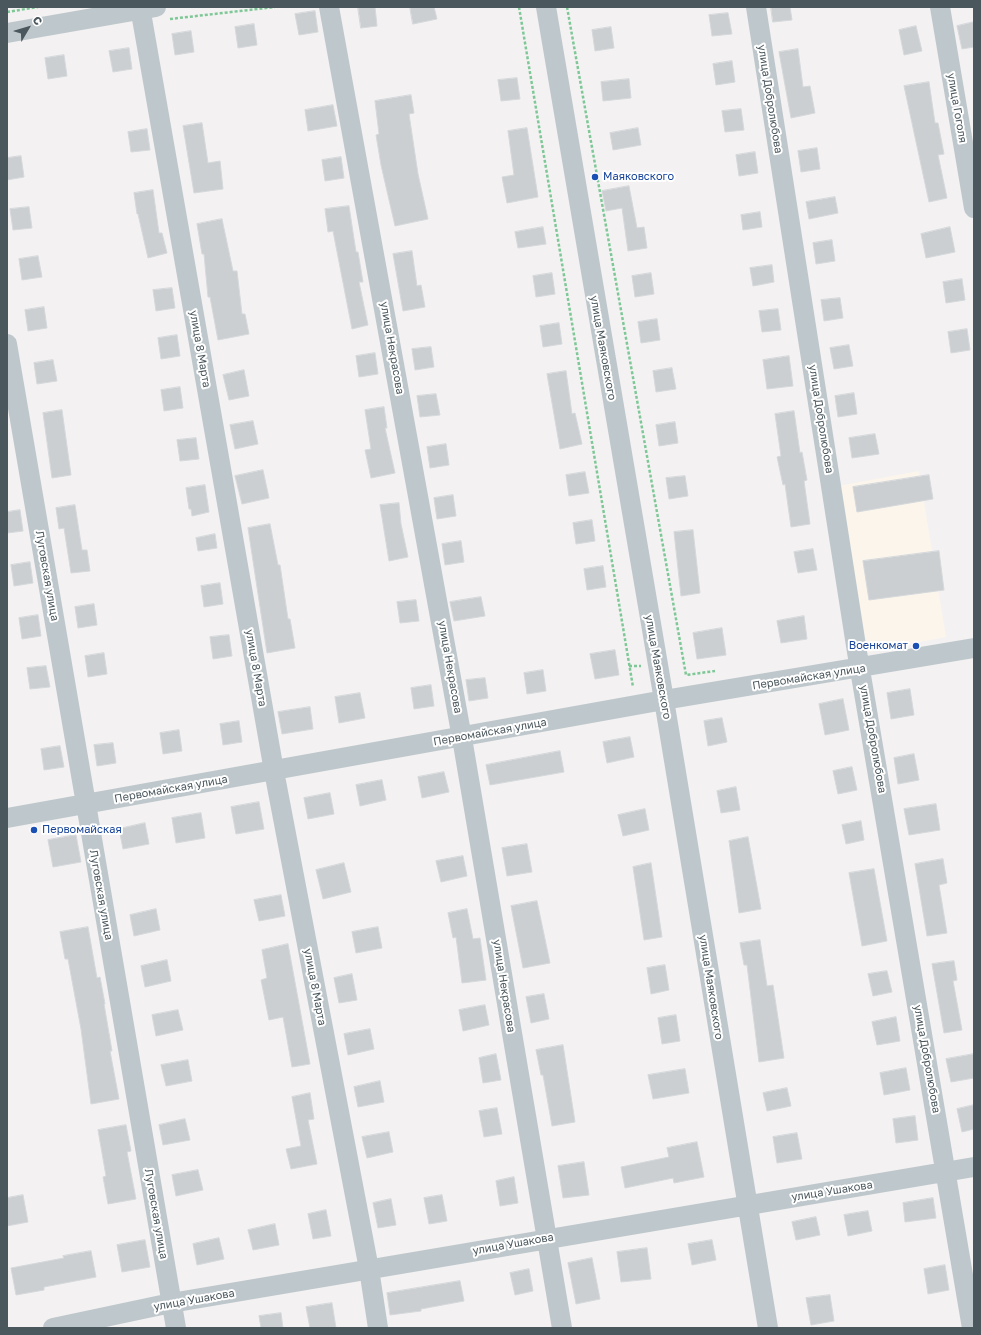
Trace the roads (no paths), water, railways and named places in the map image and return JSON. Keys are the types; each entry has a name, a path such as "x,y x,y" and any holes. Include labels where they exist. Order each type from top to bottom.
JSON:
{"street":[{"name":"улица Некрасова","path":"330,7 462,738 545,1238 562,1328"},
{"name":"улица Маяковского","path":"546,7 664,700 768,1328"},
{"name":"улица Добролюбова","path":"756,7 861,668 972,1328"},
{"name":"улица Гоголя","path":"940,7 974,208"},
{"path":"7,33 145,8"},
{"name":"улица 8 Марта","path":"145,8 274,771 369,1269 378,1328"},
{"name":"Луговская улица","path":"7,344 176,1328"},
{"name":"Первомайская улица","path":"7,818 462,738 664,700 974,648"},
{"name":"улица Ушакова","path":"53,1328 171,1303 545,1238 974,1167"}],"place":[{"name":"Маяковского","path":"595,177"},
{"name":"Военкомат","path":"916,646"},
{"name":"Первомайская","path":"34,830"}]}
